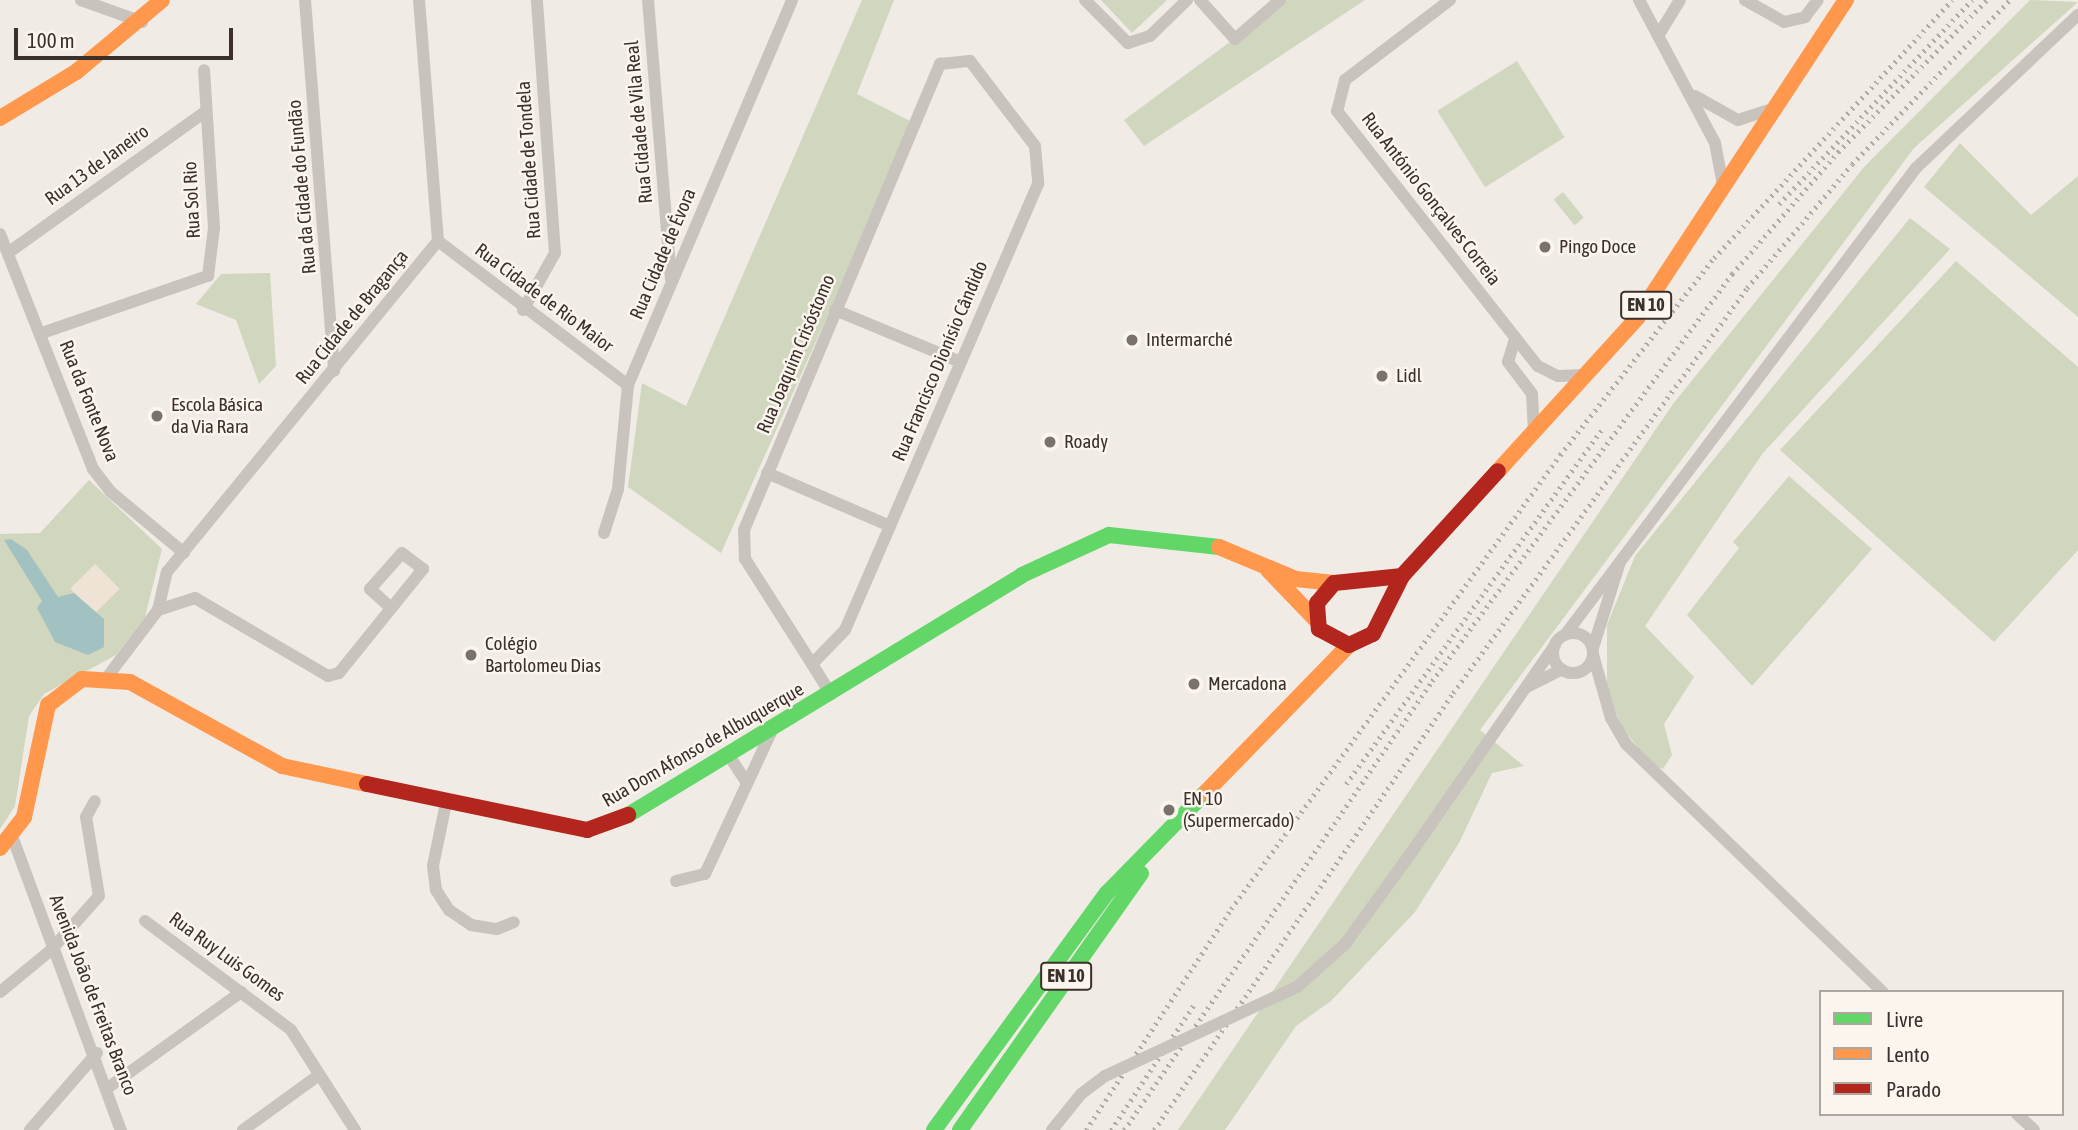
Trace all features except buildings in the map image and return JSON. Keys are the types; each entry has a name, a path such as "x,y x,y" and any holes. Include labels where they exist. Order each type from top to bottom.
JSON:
{"main road":[{"path":"0,118 142,22 162,0"},
{"name":"EN 10","path":"934,1130 1076,933 1306,688 1349,645 1366,639 1380,619 1402,576 1534,435 1667,278 1846,0"},
{"name":"Rua Dom Afonso de Albuquerque","path":"108,676 282,765 446,803 587,830 614,824 1022,575 1109,535 1206,541 1268,570 1342,581"},
{"name":"Rua Dom Afonso de Albuquerque","path":"1268,570 1318,624"},
{"path":"1342,581 1402,576"},
{"path":"1342,581 1375,594 1380,619"},
{"name":"EN 10","path":"1306,688 1316,669 1317,603 1342,581"},
{"path":"1318,624 1349,645"},
{"path":"0,848 12,836 24,817 48,705 82,679 108,676"},
{"name":"EN 10","path":"960,1130 1176,824"}],"street":[{"path":"81,0 142,22"},
{"name":"Rua da Cidade do Fundão","path":"305,0 334,371"},
{"path":"419,0 438,241"},
{"name":"Rua Cidade de Tondela","path":"523,310 555,253 537,0"},
{"name":"Rua Cidade de Vila Real","path":"648,0 671,283"},
{"name":"Rua Cidade de Évora","path":"604,533 618,489 628,386 792,0"},
{"path":"1085,0 1128,43 1150,36 1187,0"},
{"path":"1200,0 1235,39 1280,0"},
{"name":"Rua António Gonçalves Correia","path":"1450,0 1345,80 1337,111 1515,338 1547,372 1587,375"},
{"path":"1639,0 1692,93 1724,164 1722,191"},
{"path":"1658,36 1679,0"},
{"path":"1745,0 1784,22 1805,17 1818,1"},
{"path":"1052,1130 1080,1094 1105,1076 1297,987 1345,944 1560,640 1916,168 2078,15"},
{"name":"Rua Joaquim Crisóstomo","path":"812,664 745,559 744,530 940,64 951,59"},
{"name":"Rua Francisco Dionísio Cândido","path":"812,664 845,630 1041,164 1035,146 970,61 951,59"},
{"name":"Rua Sol Rio","path":"42,333 208,276 214,228 204,70"},
{"path":"1692,93 1713,111 1738,120 1775,108"},
{"name":"Rua 13 de Janeiro","path":"12,250 205,112"},
{"name":"Rua da Fonte Nova","path":"0,234 12,250 93,469 184,554"},
{"name":"Rua Cidade de Bragança","path":"158,610 167,572 438,241"},
{"name":"Rua Cidade de Rio Maior","path":"438,241 523,310 628,386"},
{"path":"835,310 958,361"},
{"path":"1515,338 1508,362 1532,394 1534,435"},
{"path":"767,473 890,526"},
{"path":"108,676 158,610 195,598 333,679 423,569 402,553 370,589 391,608"},
{"path":"1582,671 1593,651 1621,558"},
{"path":"1560,640 1585,637 1593,651 1602,690 1626,744 1656,779 1881,990"},
{"path":"1560,640 1562,669"},
{"path":"812,664 831,694"},
{"path":"1524,689 1562,669 1582,671 1602,690"},
{"path":"676,880 705,874 773,729"},
{"path":"742,746 759,763"},
{"path":"727,754 747,783"},
{"path":"0,992 51,950 99,896 86,817 95,801"},
{"path":"446,803 433,866 436,890 449,910 471,925 497,929 513,922"},
{"name":"Avenida João de Freitas Branco","path":"12,836 51,950 97,1053 121,1130"},
{"name":"Rua Ruy Luis Gomes","path":"145,921 290,1030 355,1130"},
{"path":"109,1087 241,992"},
{"path":"30,1130 97,1053"},
{"path":"243,1130 319,1075"},
{"path":"2019,1116 2034,1130"}],"green space":[{"path":"862,0 894,0 857,94 914,123 721,553 628,487 642,383 686,406"},
{"path":"1101,0 1167,0 1132,33"},
{"path":"1287,0 1365,0 1144,146 1124,120"},
{"path":"2030,0 2078,2 1914,148 1480,730 1524,766 1492,773 1459,843 1415,912 1331,1001 1296,1026 1225,1130 1178,1130 1673,404 1865,166"},
{"path":"1517,61 1565,137 1485,187 1437,111"},
{"path":"1960,143 2031,215 2078,176 2078,317 1924,187"},
{"path":"1563,192 1584,218 1574,225 1554,200"},
{"path":"1910,218 1950,249 1763,453 1645,626 1694,677 1664,724 1672,755 1663,769 1652,765 1624,730 1607,694 1607,625 1635,556"},
{"path":"1956,261 2078,367 2078,550 1994,642 1780,450"},
{"path":"270,273 276,366 259,384 236,320 196,304 221,274"},
{"path":"1789,476 1872,549 1752,686 1687,615 1739,548 1733,542"},
{"path":"89,480 162,549 145,617 116,655 44,694 29,716 15,806 0,829 0,534 40,533"}],"shaded area":[{"path":"95,564 120,589 95,613 70,589"}],"water":[{"path":"11,539 27,550 58,597 74,593 104,619 104,647 88,655 55,642 37,608 42,601 4,540"}],"railway":[{"path":"1086,1130 1231,909 1560,455 1714,258 1952,0"},
{"path":"1779,204 1972,0"},
{"path":"1124,1130 1432,681 1732,274 1838,152 1987,0"},
{"path":"1154,1130 1453,693 1747,288 1852,164 2010,0"},
{"path":"1346,784 1602,429"},
{"path":"1111,1130 1195,1003"}],"traffic: fast":[{"path":"628,815 1022,575 1109,535 1219,547"},
{"path":"934,1130 1107,893 1205,793"},
{"path":"960,1130 1141,873"}],"traffic: slow":[{"path":"0,118 76,72 162,0"},
{"path":"1498,471 1637,318 1846,0"},
{"path":"1219,547 1296,579 1334,583"},
{"path":"1268,570 1316,620"},
{"path":"1205,793 1349,645"},
{"path":"0,848 24,817 48,705 82,679 130,682 282,766 367,784"}],"traffic: jam":[{"path":"1402,576 1334,583 1317,603 1319,629 1349,645 1373,634 1402,576 1498,471"},
{"path":"367,784 587,830 628,815"}],"place":[{"name":"Pingo Doce","path":"1545,247"},
{"name":"Intermarché","path":"1132,340"},
{"name":"Lidl","path":"1382,376"},
{"name":"Escola Básica da Via Rara","path":"157,416"},
{"name":"Roady","path":"1050,442"},
{"name":"Colégio Bartolomeu Dias","path":"471,655"},
{"name":"Mercadona","path":"1194,684"},
{"name":"EN 10 (Supermercado)","path":"1169,810"}]}
